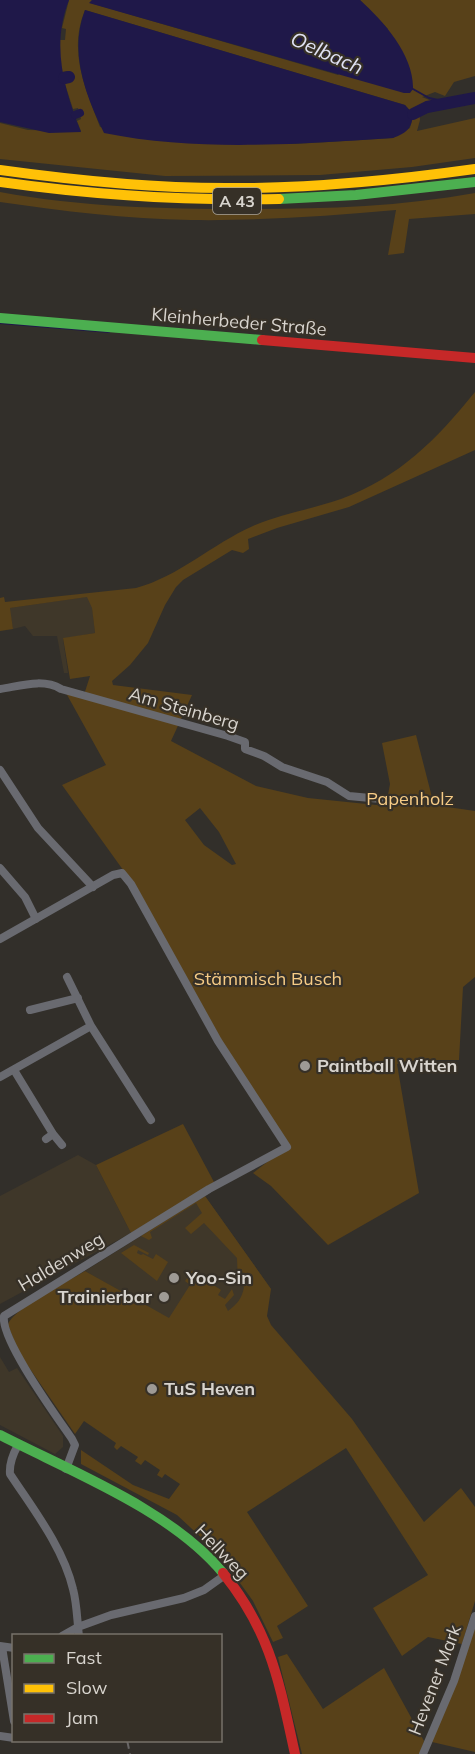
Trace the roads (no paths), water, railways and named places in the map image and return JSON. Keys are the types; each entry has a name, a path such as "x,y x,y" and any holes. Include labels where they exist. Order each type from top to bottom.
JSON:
{"main road":[{"name":"A 43","path":"0,170 118,184 227,189 343,185 475,170"},
{"name":"A 43","path":"0,182 116,196 226,201 371,195 475,182"},
{"name":"Kleinherbeder Straße","path":"0,318 475,358"},
{"name":"Hellweg","path":"0,1435 164,1521 203,1551 242,1597 263,1635 273,1663 295,1754"}],"street":[{"name":"Am Steinberg","path":"0,689 39,683 53,684 61,689 228,736 245,742 245,749 264,756 282,767 327,782 349,796 381,799"},
{"path":"0,770 34,823 93,887 0,939"},
{"path":"0,868 25,897 36,919"},
{"name":"Haldenweg","path":"66,1469 75,1445 26,1375 3,1332 4,1316 209,1189 287,1147 218,1041 131,884 122,873 93,887"},
{"path":"67,977 91,1026 151,1120"},
{"path":"30,1010 78,998"},
{"path":"0,1077 91,1026"},
{"path":"14,1070 50,1137 62,1145"},
{"path":"18,1444 11,1461 10,1474 57,1549 69,1575 79,1631 123,1611 184,1598 204,1590 225,1575"},
{"name":"Hevener Mark","path":"423,1754 454,1681 475,1616"},
{"path":"1,1646 12,1709"}],"water":[{"path":"0,0 69,0 64,17 60,50 69,100 81,132 49,133 0,122"},
{"path":"92,0 360,0 379,18 396,40 409,64 413,89 410,93 404,93 89,3"},
{"path":"85,10 405,105 413,114 410,127 393,138 248,145 175,143 104,133 81,73 79,41 80,26"}],"waterway":[{"name":"Oelbach","path":"64,78 69,77"},
{"name":"Oelbach","path":"413,89 429,98 447,102"},
{"name":"Oelbach","path":"413,114 427,107 475,98"},
{"path":"75,115 80,113"},
{"path":"0,323 109,332"}],"railway":[{"path":"127,1742 130,1754"}],"place":[{"name":"Paintball Witten","path":"305,1066"},
{"name":"Yoo-Sin","path":"174,1278"},
{"name":"Trainierbar","path":"164,1297"},
{"name":"TuS Heven","path":"152,1389"}],"park label":[{"name":"Papenholz","path":"410,799"},
{"name":"Stämmisch Busch","path":"268,979"}]}
